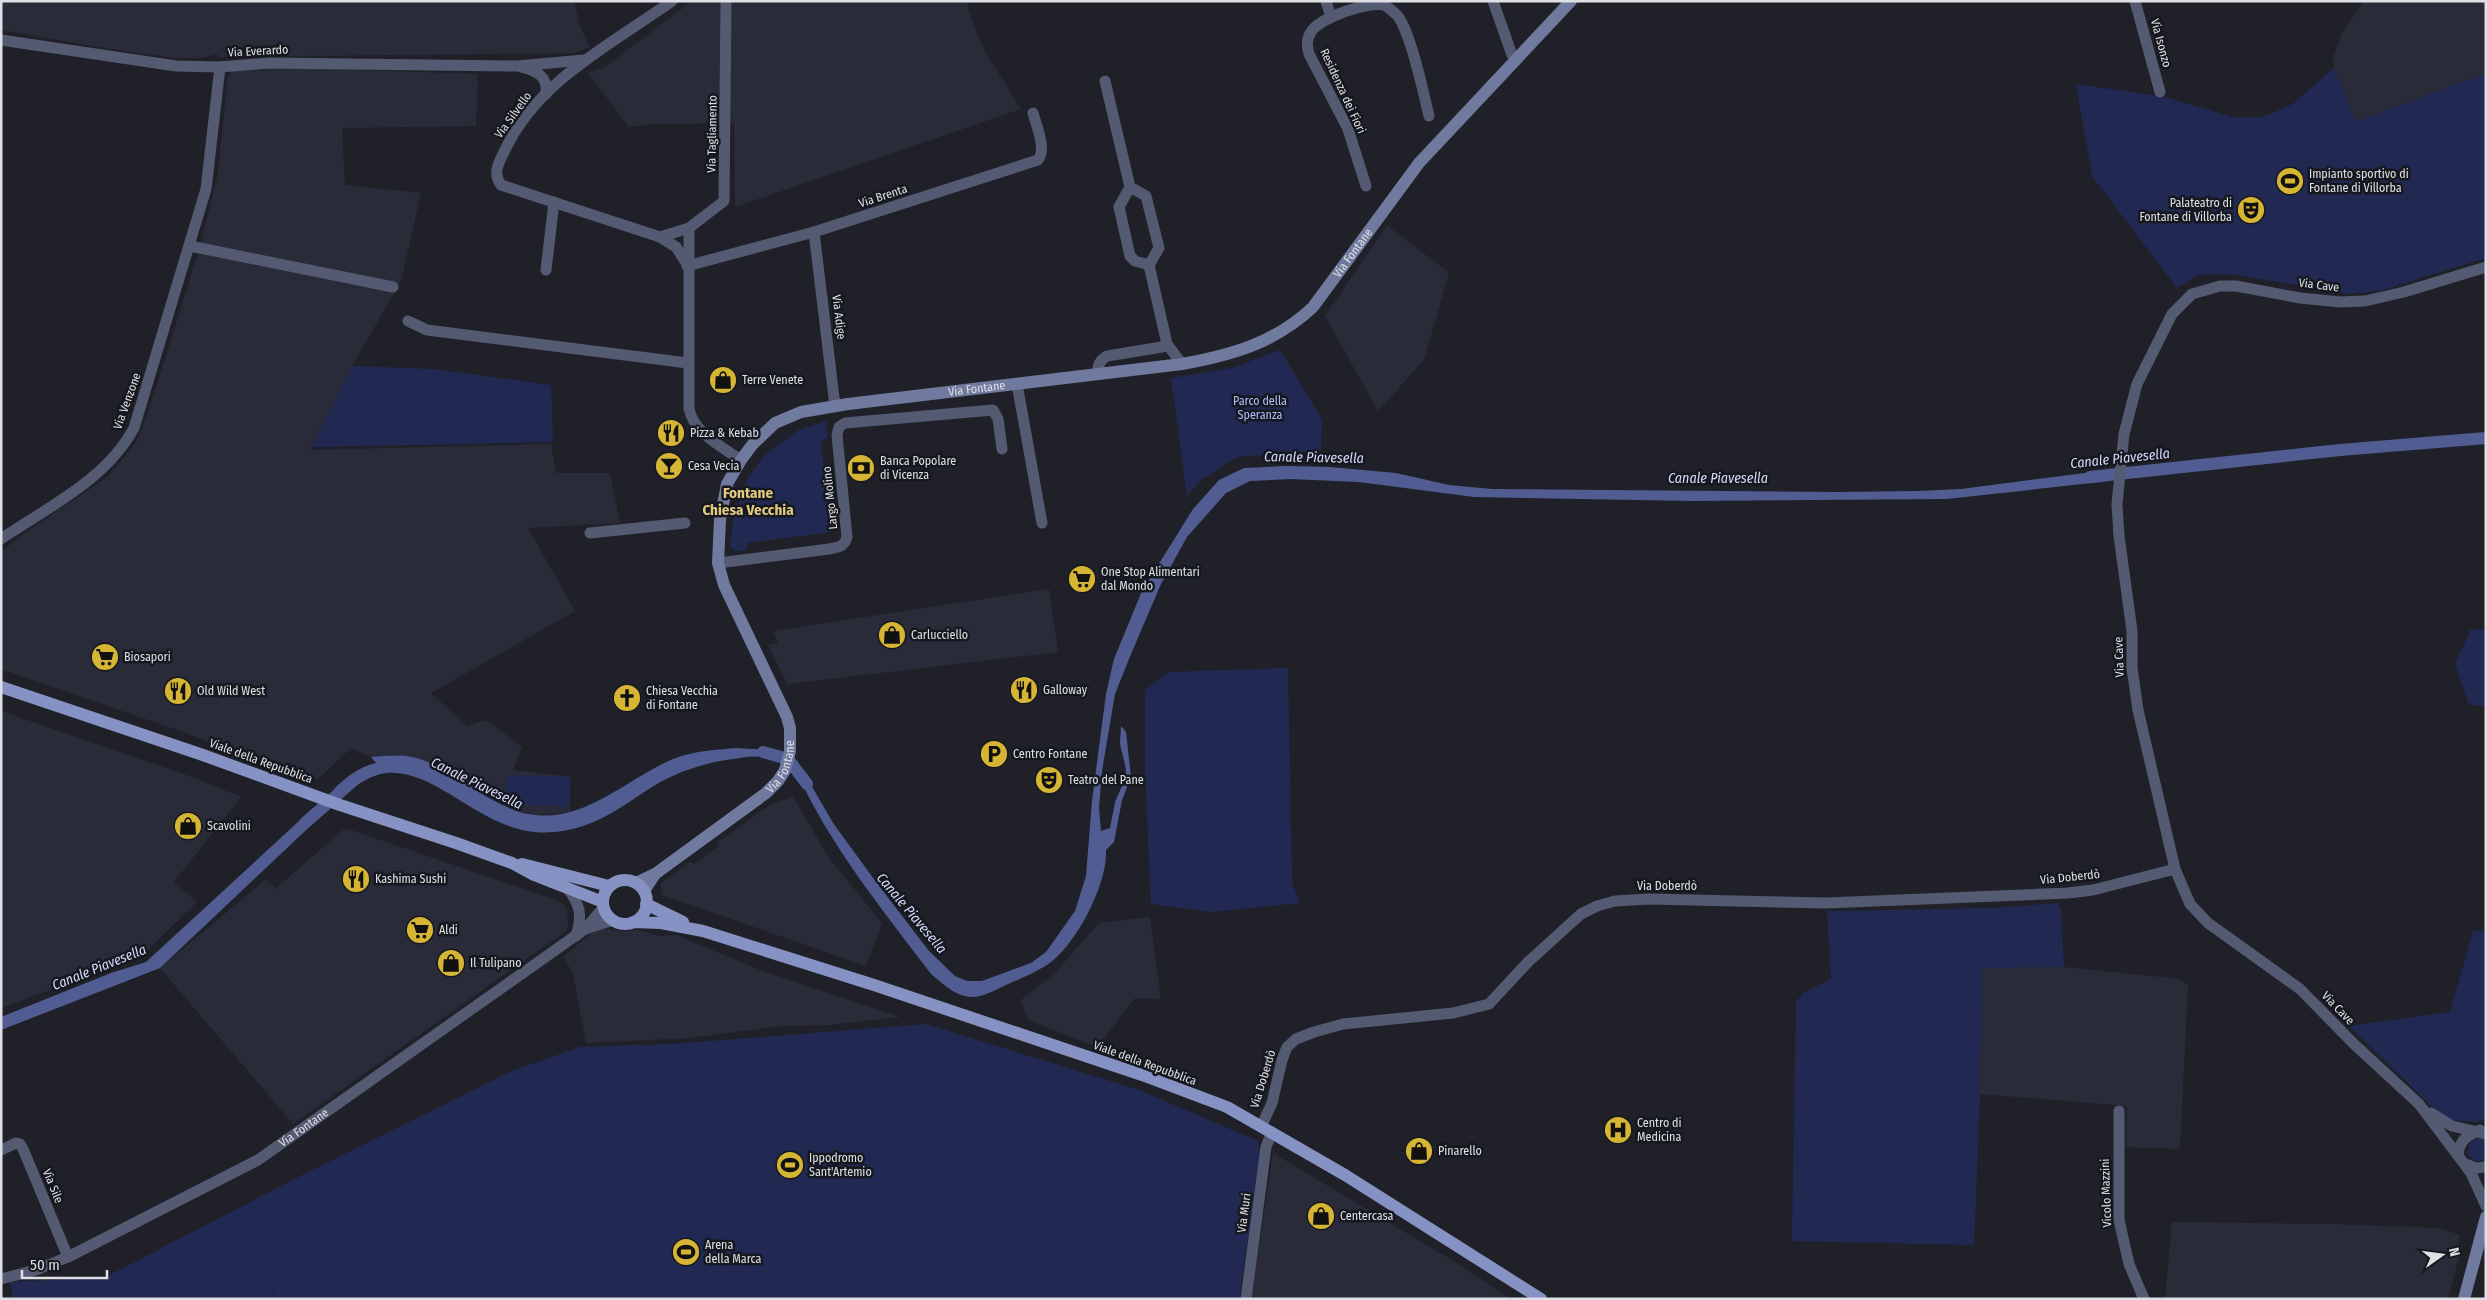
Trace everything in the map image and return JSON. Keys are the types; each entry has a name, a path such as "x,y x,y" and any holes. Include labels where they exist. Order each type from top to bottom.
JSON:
{"main road":[{"name":"Viale della Repubblica","path":"1,687 191,750 340,805 512,863 543,868 593,883 609,886 621,880 640,887"},
{"name":"Viale della Repubblica","path":"512,863 534,875 567,887 603,905"},
{"path":"609,886 603,905 613,920"},
{"path":"633,922 642,915 646,904 640,887"},
{"name":"Viale della Repubblica","path":"646,904 703,931"},
{"name":"Viale della Repubblica","path":"613,920 619,923 661,923 703,931 874,985 1142,1075 1227,1107 1469,1252 1541,1299"}],"street":[{"name":"Via Silvello","path":"660,237 508,188 501,185 496,174 510,138 534,104 584,60 672,1"},
{"path":"1326,1 1331,17"},
{"path":"1493,1 1512,54 1517,59"},
{"name":"Via Fontane","path":"640,887 766,793 778,781 785,770 790,751 790,728 787,717 724,585 718,562 720,520 727,484 752,445 775,423 800,412 835,406 1182,364 1226,356 1247,349 1274,336 1300,320 1324,294 1419,163 1571,1"},
{"name":"Via Isonzo","path":"2136,1 2160,92"},
{"name":"Via Tagliamento","path":"660,237 689,228 724,201 726,4"},
{"name":"Residenza dei Fiori","path":"1366,186 1348,130 1309,54 1307,43 1311,31 1319,22 1366,6 1384,5 1397,16 1406,33 1429,116"},
{"name":"Via Everardo","path":"1,40 134,62 176,66 220,67 270,63 517,66 584,60"},
{"name":"Via Everardo","path":"517,66 542,76 546,80 546,94"},
{"name":"Via Venzone","path":"1,539 96,475 126,441 143,402 206,189 220,67"},
{"path":"1105,81 1130,187 1119,207 1130,256 1135,261 1149,265"},
{"name":"Via Brenta","path":"687,266 814,232 1038,160 1041,156 1042,148 1033,113"},
{"path":"1130,187 1141,191 1148,201 1159,248 1149,265 1168,344 1182,364"},
{"path":"546,270 554,202"},
{"path":"689,228 687,266 688,363 691,418 700,430 741,460"},
{"name":"Via Adige","path":"814,232 835,406"},
{"path":"660,237 681,253 687,266"},
{"path":"190,246 394,287"},
{"name":"Via Cave","path":"2486,267 2404,292 2364,301 2340,302 2300,298 2236,286 2220,286 2192,294 2172,314 2137,384 2124,434 2117,504 2118,536 2132,631 2132,668 2138,710 2175,869 2185,894 2200,917 2300,989 2355,1045 2419,1104 2466,1164 2476,1181 2486,1206"},
{"path":"408,321 427,330 688,363"},
{"path":"1098,374 1098,368 1102,359 1107,356 1162,347 1168,344"},
{"path":"1016,384 1042,523"},
{"path":"884,399 886,420"},
{"name":"Largo Molino","path":"718,562 842,547 848,536 837,434 839,428 845,423 993,410 998,419 1002,449"},
{"path":"590,533 685,523"},
{"name":"Via Doberdò","path":"1266,1130 1282,1060 1287,1047 1296,1039 1343,1024 1453,1013 1489,1004 1516,973 1581,914 1597,906 1615,901 1649,899 1826,903 2068,893 2093,890 2175,869"},
{"path":"567,887 579,908 581,932"},
{"path":"581,932 603,905"},
{"path":"581,932 613,920"},
{"name":"Via Fontane","path":"1,1278 36,1270 68,1257 258,1160 581,932"},
{"path":"2419,1104 2452,1126 2483,1131"},
{"name":"Vicolo Mazzini","path":"2119,1111 2119,1220 2129,1264 2144,1299"},
{"name":"Via Muri","path":"1246,1299 1266,1147 1266,1130"},
{"path":"2458,1154 2463,1141 2483,1131"},
{"name":"Via Sile","path":"1,1150 16,1143 20,1144 68,1257"},
{"path":"2466,1164 2476,1168 2486,1167"},
{"path":"2464,1299 2486,1217"}],"shaded area":[{"path":"1,1 574,1 580,27 590,47 574,53 219,57 217,54 201,58 175,58 1,30"},
{"path":"692,1 970,1 967,6 984,50 1021,109 735,207 734,123 653,124 629,127 588,73 605,67"},
{"path":"2364,1 2486,1 2486,73 2354,123 2343,88 2334,68 2333,58 2342,33"},
{"path":"302,68 478,74 476,126 342,128 345,185 421,193 401,281 352,366 310,450 551,444 556,473 610,473 620,523 528,528 575,611 431,693 467,726 486,720 522,747 513,770 570,777 570,812 534,815 511,809 427,761 398,755 371,757 351,748 318,779 287,771 186,733 1,669 1,552 26,532 109,476 136,442 148,413 198,253 217,180 228,77 233,71"},
{"path":"1387,225 1449,273 1424,360 1378,411 1325,316"},
{"path":"1285,466 1330,467 1396,473 1449,485 1492,489 1918,491 1961,489 2093,472 2107,473 2107,481 1947,499 1693,501 1474,497 1359,482 1290,479 1250,481 1226,493 1187,537 1161,584 1115,694 1102,771 1099,808 1101,831 1110,828 1115,802 1125,779 1126,769 1120,744 1121,726 1126,732 1131,777 1122,800 1114,842 1106,850 1102,879 1096,896 1079,929 1058,956 1047,965 1022,978 975,997 964,996 949,988 931,974 841,852 797,773 799,764 833,823 876,882 929,951 955,976 967,981 982,981 1031,963 1046,952 1075,911 1086,876 1092,801 1106,694 1114,659 1142,591 1193,509 1219,480 1244,468"},
{"path":"1049,589 1058,652 787,684 768,645 778,643 773,631"},
{"path":"1,711 192,777 241,797 174,882 197,902 141,956 1,1008"},
{"path":"736,748 781,751 779,761 762,757 746,757 692,769 661,782 594,822 581,827 554,832 529,831 506,825 426,781 406,774 386,773 375,776 360,783 346,793 334,789 353,773 376,763 371,757 405,756 431,763 503,806 535,815 554,815 590,805 656,767 681,756 711,750"},
{"path":"793,797 829,858 882,923 866,966 662,895 661,883 691,861 694,864 719,846 718,842 771,804"},
{"path":"311,810 322,815 160,968 1,1030 1,1017 111,973 146,962"},
{"path":"344,829 556,900 567,908 568,925 566,931 293,1124 160,968 266,879 275,889"},
{"path":"1150,917 1161,999 1135,998 1097,1047 1028,1020 1021,1000 1054,974 1099,923"},
{"path":"602,928 620,931 638,930 659,936 676,935 760,970 900,1017 829,1025 781,1026 689,1038 586,1043 573,974 564,957 595,929"},
{"path":"2064,967 2180,979 2188,986 2180,1149 2126,1147 2127,1106 1980,1094 1982,968"},
{"path":"1273,1153 1460,1265 1510,1299 1251,1299"},
{"path":"2172,1222 2331,1224 2439,1228 2460,1235 2458,1245 2462,1247 2448,1299 2165,1299"}],"green space":[{"name":"Impianto sportivo di Fontane di Villorba","path":"2334,68 2355,122 2486,73 2486,258 2379,291 2350,294 2229,274 2197,275 2177,288 2092,176 2076,84 2165,97 2232,117 2263,117 2293,104"},
{"name":"Parco della Speranza","path":"1280,350 1322,420 1321,451 1237,457 1201,480 1187,496 1171,378 1232,368"},
{"path":"352,366 434,369 551,385 553,442 312,447"},
{"path":"826,421 828,438 821,440 831,532 747,543 746,550 738,551 730,547 734,513 748,477 766,454 799,430"},
{"path":"2471,629 2486,630 2486,706 2469,705 2455,664"},
{"path":"1288,668 1292,883 1300,903 1212,912 1151,904 1145,773 1145,690 1169,672"},
{"path":"507,775 570,777 569,807 504,803"},
{"path":"2058,903 2061,912 2064,967 1982,968 1980,1094 1974,1245 1792,1241 1796,1002 1803,993 1831,979 1827,911 1994,908"},
{"path":"2473,931 2486,931 2486,1119 2479,1122 2446,1120 2349,1026 2450,1012"},
{"name":"Ippodromo Sant'Artemio","path":"926,1024 1139,1090 1258,1141 1260,1155 1239,1299 272,1299 276,1281 271,1299 13,1299 10,1282 106,1277 302,1175 512,1071 580,1047 672,1044"},
{"path":"2477,1138 2486,1140 2486,1159 2480,1161 2473,1159 2467,1153 2470,1142"}],"waterway":[{"name":"Canale Piavesella","path":"2090,477 2340,450 2486,438"},
{"name":"Canale Piavesella","path":"763,752 788,759 807,784"},
{"name":"Canale Piavesella","path":"305,823 354,780"}],"place":[{"name":"Impianto sportivo di Fontane di Villorba","path":"2290,181"},
{"name":"Palateatro di Fontane di Villorba","path":"2251,210"},
{"name":"Terre Venete","path":"723,380"},
{"name":"Pizza & Kebab","path":"671,433"},
{"name":"Cesa Vecia","path":"669,466"},
{"name":"Banca Popolare di Vicenza","path":"861,468"},
{"name":"One Stop Alimentari dal Mondo","path":"1082,579"},
{"name":"Carlucciello","path":"892,635"},
{"name":"Biosapori","path":"105,657"},
{"name":"Galloway","path":"1024,690"},
{"name":"Old Wild West","path":"178,691"},
{"name":"Chiesa Vecchia di Fontane","path":"627,698"},
{"name":"Centro Fontane","path":"994,754"},
{"name":"Teatro del Pane","path":"1049,780"},
{"name":"Scavolini","path":"188,826"},
{"name":"Kashima Sushi","path":"356,879"},
{"name":"Aldi","path":"420,930"},
{"name":"Il Tulipano","path":"451,963"},
{"name":"Centro di Medicina","path":"1618,1130"},
{"name":"Pinarello","path":"1419,1151"},
{"name":"Ippodromo Sant'Artemio","path":"790,1165"},
{"name":"Centercasa","path":"1321,1216"},
{"name":"Arena della Marca","path":"686,1252"}],"district":[{"name":"Fontane Chiesa Vecchia","path":"748,502"}]}
